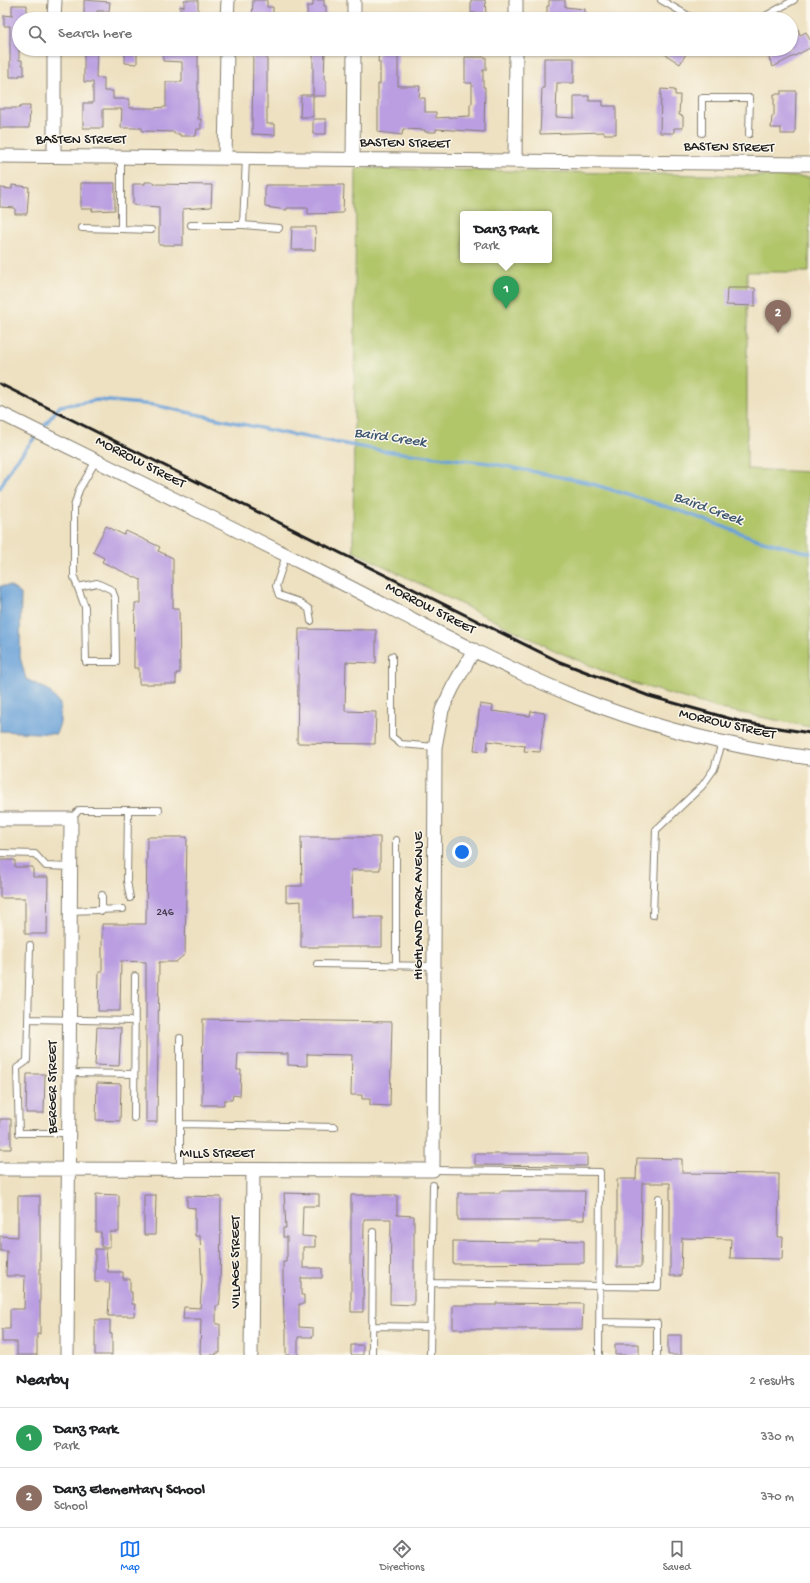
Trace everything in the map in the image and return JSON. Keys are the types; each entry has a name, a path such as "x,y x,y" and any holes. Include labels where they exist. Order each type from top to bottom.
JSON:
{"street":[{"path":"54,12 55,0"},
{"path":"227,12 228,0"},
{"path":"354,0 354,12"},
{"path":"516,0 516,12"},
{"path":"54,56 54,156"},
{"path":"225,158 227,56"},
{"path":"353,159 354,56"},
{"path":"515,161 516,56"},
{"name":"BASTEN STREET","path":"0,156 810,164"},
{"name":"MORROW STREET","path":"0,413 97,459 532,678 579,698 628,716 722,743 810,758"},
{"name":"HIGHLAND PARK AVENUE","path":"433,1170 435,747 442,710 453,686 474,650"},
{"path":"0,819 71,819"},
{"name":"BERGER STREET","path":"67,1355 71,819"},
{"name":"MILLS STREET","path":"0,1169 433,1170"},
{"name":"VILLAGE STREET","path":"251,1355 253,1170"}],"lane":[{"path":"661,0 682,12"},
{"path":"773,12 794,0"},
{"path":"702,133 702,98 750,98 749,134"},
{"path":"121,156 121,229"},
{"path":"243,225 246,158"},
{"path":"191,225 243,225 279,228"},
{"path":"82,228 151,230"},
{"path":"78,588 97,583 112,590 115,598 116,662 86,662 85,607 78,588 74,577 74,507 79,490 97,459"},
{"path":"286,555 276,586 279,595 297,601 308,609 311,621"},
{"path":"392,656 392,737 401,744 435,747"},
{"path":"653,915 656,830 702,786 714,769 722,743"},
{"path":"71,819 79,810 160,810"},
{"path":"128,810 127,881 130,898"},
{"path":"396,840 396,966"},
{"path":"0,853 35,854 46,866 71,867"},
{"path":"102,895 102,910"},
{"path":"70,911 123,909"},
{"path":"30,945 27,1061 18,1068 19,1133 69,1133"},
{"path":"317,964 434,966"},
{"path":"134,1118 135,976"},
{"path":"28,1019 134,1021"},
{"path":"180,1038 180,1170"},
{"path":"69,1073 134,1074"},
{"path":"180,1124 335,1127"},
{"path":"433,1170 600,1172 599,1355"},
{"path":"430,1355 433,1185"},
{"path":"431,1283 658,1287 659,1198"},
{"path":"372,1355 373,1232"},
{"path":"600,1322 657,1323 657,1355"},
{"path":"372,1326 431,1327"}],"green space":[{"path":"356,168 810,177 809,272 747,272 747,469 810,472 810,727 721,709 629,682 554,650 353,551"}],"water":[{"path":"0,586 10,586 21,594 20,657 26,679 48,690 60,704 60,723 56,734 0,731"}],"building":[{"path":"84,0 110,2 109,11 84,12"},
{"path":"184,0 198,0 198,12 180,12 180,6 184,7"},
{"path":"253,0 267,0 267,7 273,7 273,12 252,12"},
{"path":"313,0 324,0 326,12 307,12 307,6 313,6"},
{"path":"471,0 485,0 486,12 471,12"},
{"path":"549,0 565,0 565,7 585,9 585,12 547,12 547,6 549,6"},
{"path":"12,5 27,5 27,12 12,12"},
{"path":"4,15 12,16 12,56 19,56 19,60 22,60 22,65 24,65 24,75 19,75 19,77 10,77 10,26 4,26"},
{"path":"798,29 800,35 806,32 810,40 810,48 798,54"},
{"path":"84,56 97,56 96,78 104,78 104,91 113,91 113,99 129,99 129,108 166,107 166,82 182,82 182,62 163,61 163,56 198,56 198,119 201,119 201,129 197,129 196,136 180,136 180,134 174,134 174,132 142,131 142,128 121,128 122,109 103,109 103,128 83,128 83,103 93,103 93,82 84,82"},
{"path":"125,56 137,56 137,64 125,63"},
{"path":"253,56 267,56 267,124 275,124 275,135 252,134"},
{"path":"313,56 325,56 324,80 326,80 326,96 313,96 313,117 300,117 301,95 313,95"},
{"path":"378,56 398,56 398,86 420,86 419,98 425,98 425,112 436,112 436,118 470,116 470,104 472,104 472,83 465,83 465,57 486,57 486,70 483,70 483,87 485,87 484,132 436,129 436,132 425,132 425,130 403,129 402,135 378,132 378,84 380,84 380,62 378,62"},
{"path":"668,56 685,56 680,64"},
{"path":"768,56 794,56 773,67"},
{"path":"544,58 574,58 574,83 557,83 556,117 574,118 574,96 589,96 589,101 603,101 603,106 616,106 616,134 604,134 604,132 540,134 542,88 544,88"},
{"path":"661,89 675,90 675,95 680,95 679,115 683,116 683,128 674,128 674,133 660,133"},
{"path":"781,91 796,91 795,134 781,134 781,128 771,128 772,116 774,116 774,94 781,94"},
{"path":"20,106 30,106 29,128 0,128 0,108 20,108"},
{"path":"313,119 326,119 326,134 313,134"},
{"path":"145,182 154,182 154,184 212,185 211,207 183,209 183,245 159,245 159,207 133,205 133,184 145,184"},
{"path":"81,183 115,183 115,210 92,211 93,209 81,209"},
{"path":"12,185 29,187 27,214 15,214 15,208 0,207 0,188 12,189"},
{"path":"265,185 344,185 343,213 308,214 308,208 287,208 287,210 265,207"},
{"path":"292,227 316,227 315,250 291,250"},
{"path":"727,288 755,288 755,306 726,305"},
{"path":"106,526 124,535 126,531 160,547 158,551 173,558 173,608 179,608 180,673 176,673 176,684 139,684 139,668 134,668 134,653 135,603 141,603 141,580 102,562 104,558 93,552"},
{"path":"299,629 376,630 376,663 346,662 345,711 376,712 375,744 297,743"},
{"path":"480,704 493,706 492,711 530,716 531,711 545,713 540,752 524,751 525,746 488,741 487,751 474,750"},
{"path":"147,837 187,837 185,954 176,962 159,962 157,1122 146,1122 146,962 121,961 120,1011 98,1011 99,972 102,972 102,924 146,924"},
{"path":"301,837 380,837 380,870 351,870 352,917 382,917 382,947 301,947 301,901 286,902 286,886 302,886"},
{"path":"0,860 15,860 15,867 33,867 33,877 48,877 47,934 25,934 25,898 0,898"},
{"path":"203,1019 392,1022 390,1106 370,1105 370,1099 362,1099 362,1095 351,1095 352,1055 307,1054 307,1066 288,1065 288,1054 238,1053 237,1070 241,1070 240,1096 233,1095 232,1100 224,1100 224,1105 202,1105"},
{"path":"97,1027 121,1028 119,1066 95,1065"},
{"path":"27,1074 45,1074 44,1113 26,1113"},
{"path":"97,1083 121,1084 120,1121 96,1120"},
{"path":"0,1119 11,1119 11,1149 0,1149"},
{"path":"475,1154 587,1154 587,1166 475,1165"},
{"path":"637,1158 682,1159 682,1173 779,1174 778,1237 783,1237 782,1259 730,1258 731,1239 682,1238 681,1276 670,1276 670,1183 642,1183 641,1267 617,1267 617,1179 636,1179"},
{"path":"500,1191 585,1191 584,1220 458,1220 458,1193 500,1193"},
{"path":"284,1193 319,1194 319,1206 303,1206 302,1236 315,1237 315,1247 303,1247 303,1268 322,1268 322,1278 301,1278 301,1295 304,1295 304,1304 299,1304 299,1327 313,1328 313,1337 298,1337 298,1355 286,1355 283,1262 286,1262 287,1257 287,1237 283,1237 283,1228 286,1228"},
{"path":"96,1194 119,1195 119,1232 110,1232 110,1247 101,1247 101,1232 96,1232"},
{"path":"144,1195 156,1195 155,1235 144,1235"},
{"path":"351,1195 397,1195 397,1215 414,1216 414,1305 390,1304 391,1219 364,1219 363,1312 351,1312"},
{"path":"18,1196 40,1196 40,1334 37,1334 37,1355 17,1355 17,1342 2,1342 2,1329 10,1329 10,1309 24,1309 25,1276 6,1276 7,1251 0,1251 0,1236 18,1237"},
{"path":"187,1196 221,1197 220,1299 219,1306 216,1306 216,1324 220,1324 220,1353 216,1353 216,1355 200,1355 201,1319 183,1319 184,1307 200,1308 202,1280 200,1236 195,1236 195,1208 187,1207"},
{"path":"539,1240 584,1241 584,1263 453,1264 453,1241 539,1242"},
{"path":"95,1249 106,1249 108,1272 123,1272 123,1279 130,1279 132,1304 135,1304 134,1316 108,1316 110,1283 95,1282"},
{"path":"496,1303 583,1304 582,1329 453,1329 453,1305 496,1305"},
{"path":"95,1320 110,1320 112,1355 95,1355"},
{"path":"668,1335 681,1335 681,1355 668,1355"},
{"path":"615,1344 639,1344 639,1355 615,1355"},
{"path":"351,1345 363,1345 363,1355 351,1355"}],"waterway":[{"name":"Baird Creek","path":"0,488 12,466 60,406 98,400 154,405 283,433 384,451 489,463 586,482 681,511 759,540 810,553"}],"railway":[{"path":"0,384 560,662 649,696 742,722 810,733"}],"place":[{"name":"Danz Park","path":"506,309"},
{"name":"Danz Elementary School","path":"778,333"}]}
